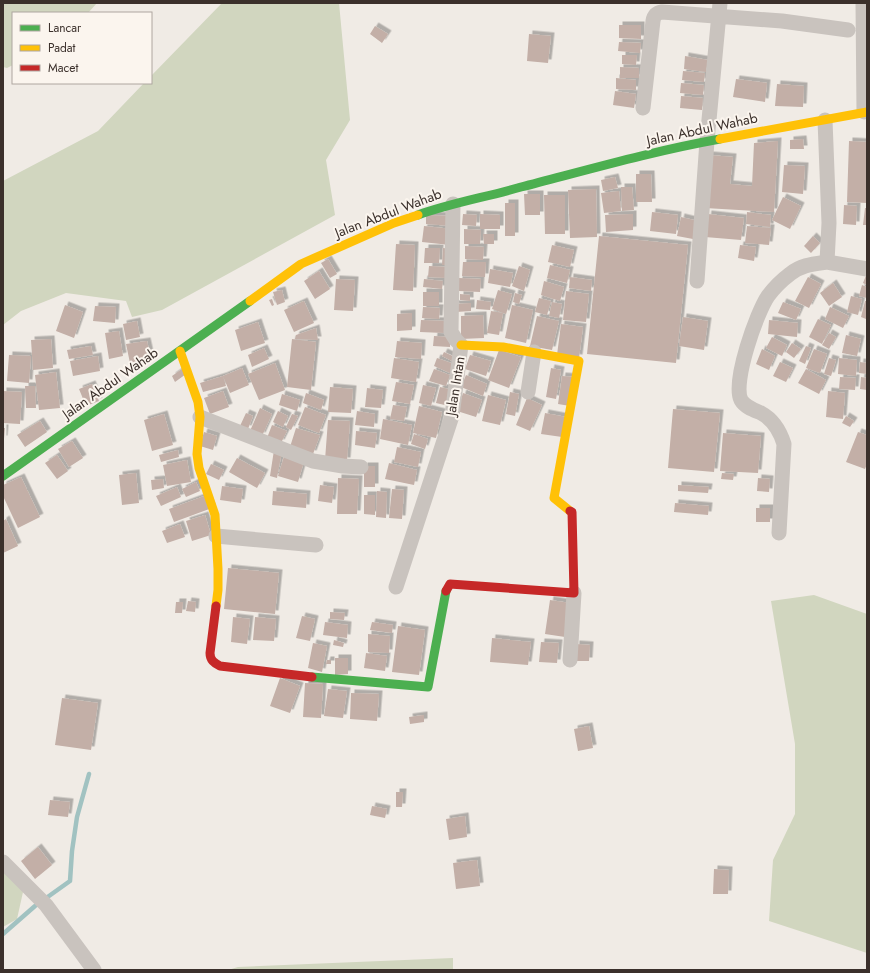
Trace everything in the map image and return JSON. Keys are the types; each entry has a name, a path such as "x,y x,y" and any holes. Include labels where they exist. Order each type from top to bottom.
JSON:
{"street":[{"path":"862,3 865,112"},
{"path":"697,281 707,141 720,10"},
{"path":"643,108 652,22 654,16 658,13 720,10 782,21 848,30"},
{"name":"Jalan Abdul Wahab","path":"3,476 311,258 394,223 453,204 489,196 616,162 707,141 865,112"},
{"path":"825,120 829,223 827,262"},
{"name":"Jalan Intan","path":"396,587 452,416 461,345 456,340 452,332 453,204"},
{"path":"779,533 784,444 780,430 771,420 744,405 740,398 739,390 741,374 749,339 768,296 788,275 798,268 827,262 867,268"},
{"path":"461,345 503,346 579,362 554,498 572,512 574,593 570,660"},
{"path":"180,351 198,402 200,417 197,454 199,468 215,515 218,590 210,653 212,663 220,666 327,679 428,687 446,588 450,584 574,593"},
{"path":"528,392 534,352"},
{"path":"200,417 313,461 360,467"},
{"path":"216,536 316,545"},
{"path":"3,862 41,900 94,970"}],"green space":[{"path":"3,3 97,3 89,12 12,12 12,66 7,68 3,67"},
{"path":"222,3 339,3 350,120 326,160 335,215 162,310 132,317 126,301 66,293 21,311 3,325 3,181 98,131 143,84 152,84 152,75"},
{"path":"814,595 867,614 867,953 769,921 773,860 795,814 795,744 771,601"},
{"path":"3,861 25,883 17,919 3,927"},
{"path":"453,958 453,970 228,970 238,967"}],"building":[{"path":"619,25 641,25 641,39 619,38"},
{"path":"375,26 388,34 382,43 370,34"},
{"path":"529,34 551,36 548,63 527,61"},
{"path":"619,42 641,43 640,53 618,51"},
{"path":"622,55 637,55 636,65 622,64"},
{"path":"685,56 708,60 706,72 684,69"},
{"path":"620,67 639,68 639,78 620,78"},
{"path":"683,71 705,73 704,82 682,80"},
{"path":"616,78 636,80 636,90 616,89"},
{"path":"736,79 767,83 765,102 733,97"},
{"path":"681,83 704,85 703,95 680,93"},
{"path":"777,84 804,86 803,107 775,106"},
{"path":"615,91 636,94 634,108 613,105"},
{"path":"681,96 703,98 702,110 680,108"},
{"path":"803,139 804,149 790,149 790,140"},
{"path":"778,141 774,212 705,208 709,155 733,157 730,184 752,186 754,143"},
{"path":"849,141 867,142 867,203 847,202"},
{"path":"784,165 805,166 803,194 782,192"},
{"path":"636,174 651,174 652,202 636,202"},
{"path":"615,177 618,188 603,191 601,180"},
{"path":"621,187 632,187 634,210 622,211"},
{"path":"596,189 597,237 570,238 568,190"},
{"path":"619,191 621,211 604,213 601,193"},
{"path":"524,194 540,194 540,215 525,215"},
{"path":"544,195 565,195 565,234 545,234"},
{"path":"783,197 801,206 790,229 772,220"},
{"path":"505,203 515,203 515,236 505,236"},
{"path":"844,205 857,206 856,225 843,224"},
{"path":"865,208 867,208 867,225 863,225"},
{"path":"652,212 678,215 676,234 650,231"},
{"path":"747,212 771,215 770,227 746,224"},
{"path":"463,214 477,215 476,226 462,225"},
{"path":"480,214 500,215 500,229 480,229"},
{"path":"633,214 633,230 606,232 605,215"},
{"path":"708,214 744,218 741,240 705,237"},
{"path":"426,215 452,216 452,226 426,224"},
{"path":"681,217 698,221 693,239 677,236"},
{"path":"424,226 452,229 450,245 422,242"},
{"path":"747,226 771,228 769,245 745,243"},
{"path":"464,229 481,230 480,244 464,244"},
{"path":"483,234 494,234 494,244 484,244"},
{"path":"599,236 688,245 676,363 587,354"},
{"path":"813,236 820,243 811,253 804,246"},
{"path":"396,244 415,245 413,291 393,290"},
{"path":"552,245 574,250 570,267 548,262"},
{"path":"740,245 756,247 754,261 738,258"},
{"path":"465,246 484,247 483,260 465,259"},
{"path":"425,248 440,248 439,263 424,263"},
{"path":"443,248 452,249 450,265 442,265"},
{"path":"328,259 337,274 330,278 321,263"},
{"path":"463,262 486,262 485,277 462,276"},
{"path":"550,265 570,270 567,283 547,278"},
{"path":"429,266 447,267 446,278 428,277"},
{"path":"519,266 530,270 524,291 512,286"},
{"path":"490,269 513,273 510,287 488,283"},
{"path":"319,271 330,289 315,299 304,281"},
{"path":"867,273 867,285 863,283"},
{"path":"570,277 592,280 591,291 569,288"},
{"path":"808,277 821,284 809,308 795,301"},
{"path":"459,278 481,279 480,292 459,291"},
{"path":"336,279 355,280 353,311 334,310"},
{"path":"424,279 443,281 442,289 423,287"},
{"path":"544,281 564,287 560,301 541,295"},
{"path":"833,283 842,297 829,306 820,293"},
{"path":"862,285 867,287 867,298 859,296"},
{"path":"282,290 285,302 277,305 273,292"},
{"path":"498,290 512,294 506,314 492,309"},
{"path":"566,291 589,294 586,322 563,320"},
{"path":"423,292 439,292 439,306 423,306"},
{"path":"515,293 522,295 519,304 513,302"},
{"path":"460,294 470,295 470,301 460,300"},
{"path":"851,296 862,299 858,315 847,312"},
{"path":"539,298 551,301 547,315 535,312"},
{"path":"272,299 274,305 272,306 269,300"},
{"path":"477,300 491,302 490,310 476,309"},
{"path":"304,301 314,323 294,332 284,310"},
{"path":"865,301 867,301 866,319 861,317"},
{"path":"552,302 562,304 559,318 549,316"},
{"path":"783,302 801,309 796,320 778,313"},
{"path":"471,303 471,311 456,312 455,304"},
{"path":"65,305 83,312 74,338 56,331"},
{"path":"512,305 533,310 526,343 505,338"},
{"path":"95,306 116,307 115,323 93,321"},
{"path":"423,307 440,308 439,319 422,318"},
{"path":"830,307 849,316 843,328 825,319"},
{"path":"491,311 503,313 499,335 487,333"},
{"path":"412,313 412,330 397,331 397,314"},
{"path":"483,315 484,338 461,339 461,316"},
{"path":"537,316 559,321 552,350 530,346"},
{"path":"683,317 708,321 704,350 679,346"},
{"path":"818,319 831,325 822,344 809,337"},
{"path":"421,320 445,321 444,333 420,332"},
{"path":"769,320 798,323 797,337 768,334"},
{"path":"137,321 140,337 126,340 123,324"},
{"path":"258,322 265,343 241,351 235,330"},
{"path":"561,324 583,327 579,358 557,355"},
{"path":"316,328 318,340 295,339 296,335"},
{"path":"119,331 123,356 109,359 105,333"},
{"path":"829,333 836,337 829,349 822,345"},
{"path":"846,335 861,339 857,356 842,353"},
{"path":"434,336 450,337 450,347 433,346"},
{"path":"772,337 787,345 782,356 766,348"},
{"path":"51,339 53,368 33,370 31,340"},
{"path":"292,339 316,342 311,390 287,387"},
{"path":"147,341 151,359 130,363 126,344"},
{"path":"397,341 422,343 421,359 395,357"},
{"path":"792,343 801,349 794,358 786,352"},
{"path":"91,346 93,355 69,359 67,350"},
{"path":"806,346 811,348 805,364 799,361"},
{"path":"264,348 269,359 252,367 248,355"},
{"path":"762,349 775,356 769,370 756,364"},
{"path":"814,349 827,354 820,373 806,368"},
{"path":"499,350 521,357 509,388 488,380"},
{"path":"444,352 459,359 456,363 442,356"},
{"path":"9,355 31,356 29,383 7,381"},
{"path":"470,355 491,361 486,376 465,369"},
{"path":"98,356 100,371 73,376 70,361"},
{"path":"394,358 419,362 416,382 391,378"},
{"path":"437,358 454,364 450,373 434,366"},
{"path":"829,358 836,360 831,376 824,374"},
{"path":"839,358 857,360 856,376 838,374"},
{"path":"780,362 793,368 786,382 773,376"},
{"path":"860,362 867,363 867,374 859,373"},
{"path":"275,363 285,390 259,400 248,374"},
{"path":"242,368 249,385 230,393 223,376"},
{"path":"551,368 561,370 556,399 546,397"},
{"path":"182,369 186,374 175,382 172,376"},
{"path":"434,369 450,375 446,386 429,381"},
{"path":"806,369 826,380 819,394 798,383"},
{"path":"56,372 60,408 39,410 35,375"},
{"path":"466,375 487,384 483,396 461,387"},
{"path":"223,376 226,386 203,392 200,383"},
{"path":"562,376 574,377 570,406 558,404"},
{"path":"840,377 856,378 855,390 839,389"},
{"path":"861,377 867,378 867,390 860,389"},
{"path":"396,382 414,385 410,404 392,401"},
{"path":"92,384 99,401 86,406 79,389"},
{"path":"423,385 436,388 431,406 419,403"},
{"path":"25,386 35,386 36,408 26,408"},
{"path":"330,387 353,389 351,413 328,412"},
{"path":"440,387 453,390 449,406 436,403"},
{"path":"367,388 383,390 381,408 365,407"},
{"path":"3,391 22,392 20,424 3,423"},
{"path":"223,391 229,407 210,414 204,398"},
{"path":"828,391 845,393 843,419 826,417"},
{"path":"510,392 519,394 515,416 506,414"},
{"path":"306,393 324,400 321,410 303,403"},
{"path":"463,393 482,400 476,417 457,411"},
{"path":"282,394 300,400 297,411 279,405"},
{"path":"488,395 506,400 500,425 482,421"},
{"path":"527,398 542,405 530,431 516,425"},
{"path":"393,405 407,407 404,421 390,419"},
{"path":"419,406 442,412 436,438 413,433"},
{"path":"305,407 326,415 319,433 298,425"},
{"path":"260,408 272,414 262,436 250,431"},
{"path":"673,409 720,413 714,472 668,468"},
{"path":"278,411 288,416 283,427 273,422"},
{"path":"357,411 375,414 374,427 355,425"},
{"path":"246,413 253,416 248,429 240,426"},
{"path":"545,413 566,417 562,437 541,434"},
{"path":"164,414 173,445 152,451 144,420"},
{"path":"292,414 298,416 291,430 286,427"},
{"path":"846,416 854,421 850,427 842,423"},
{"path":"383,419 412,425 408,445 380,439"},
{"path":"328,420 350,421 347,461 325,460"},
{"path":"40,421 47,432 25,447 17,435"},
{"path":"272,425 287,431 281,443 267,438"},
{"path":"3,428 5,428 4,439 3,439"},
{"path":"296,428 320,435 313,454 290,447"},
{"path":"356,431 377,433 375,448 355,445"},
{"path":"204,432 217,436 213,450 200,446"},
{"path":"858,432 867,435 867,464 865,469 846,462"},
{"path":"723,433 761,436 758,473 720,471"},
{"path":"414,434 428,439 425,449 411,444"},
{"path":"72,441 83,458 69,467 58,449"},
{"path":"397,447 421,452 418,467 394,462"},
{"path":"178,450 179,457 161,462 159,455"},
{"path":"274,450 282,451 277,478 270,476"},
{"path":"285,453 305,458 298,482 278,476"},
{"path":"57,455 68,471 57,479 45,463"},
{"path":"237,458 265,473 257,488 229,472"},
{"path":"187,460 191,482 167,486 163,465"},
{"path":"389,463 417,470 414,485 385,479"},
{"path":"211,464 224,470 219,480 206,474"},
{"path":"364,466 375,466 375,487 364,487"},
{"path":"136,473 139,503 122,505 119,475"},
{"path":"722,473 734,474 733,480 721,479"},
{"path":"21,477 40,517 18,528 3,496 3,485"},
{"path":"338,478 359,479 357,514 337,514"},
{"path":"758,478 770,479 769,492 757,491"},
{"path":"163,479 164,488 152,490 151,480"},
{"path":"196,482 200,491 186,497 182,489"},
{"path":"320,485 334,487 332,503 318,501"},
{"path":"678,485 709,487 708,493 678,491"},
{"path":"222,486 243,489 241,503 220,500"},
{"path":"177,487 181,497 161,506 156,496"},
{"path":"392,489 404,490 402,519 389,518"},
{"path":"273,491 307,494 306,508 272,505"},
{"path":"377,491 387,492 386,518 376,517"},
{"path":"207,495 212,508 174,522 169,509"},
{"path":"364,495 375,495 375,515 364,514"},
{"path":"675,503 709,506 708,515 674,512"},
{"path":"756,508 770,508 770,522 756,522"},
{"path":"205,515 211,535 192,541 186,521"},
{"path":"6,519 18,546 3,553 3,521"},
{"path":"180,524 185,537 167,543 162,531"},
{"path":"228,568 279,573 275,614 224,609"},
{"path":"550,600 570,603 565,637 545,634"},
{"path":"188,601 196,602 195,612 186,611"},
{"path":"176,602 183,602 182,613 175,613"},
{"path":"330,612 345,613 344,620 330,619"},
{"path":"302,616 315,619 310,641 296,638"},
{"path":"233,617 250,619 247,644 231,642"},
{"path":"255,617 276,619 274,641 253,640"},
{"path":"325,622 348,625 347,638 323,635"},
{"path":"372,622 393,625 392,633 370,630"},
{"path":"398,626 425,630 419,675 392,672"},
{"path":"368,634 390,636 389,653 368,652"},
{"path":"492,638 531,642 528,665 490,662"},
{"path":"334,640 344,643 343,647 333,645"},
{"path":"541,642 559,643 557,663 539,662"},
{"path":"313,643 327,646 322,672 308,668"},
{"path":"576,644 590,645 589,661 575,661"},
{"path":"366,653 387,656 385,671 364,668"},
{"path":"335,658 348,658 348,674 335,675"},
{"path":"327,660 331,660 331,664 326,664"},
{"path":"280,678 300,686 290,713 270,706"},
{"path":"305,683 323,684 321,718 303,717"},
{"path":"328,689 347,691 343,718 324,716"},
{"path":"351,693 379,694 377,721 350,719"},
{"path":"62,698 98,703 91,750 55,745"},
{"path":"424,715 424,722 410,724 409,717"},
{"path":"589,726 593,748 578,751 574,729"},
{"path":"396,792 403,792 402,807 396,807"},
{"path":"50,800 70,802 68,817 48,815"},
{"path":"372,806 387,809 385,818 370,815"},
{"path":"465,816 467,837 449,840 446,819"},
{"path":"38,847 52,865 35,879 21,861"},
{"path":"477,860 480,886 456,889 453,863"},
{"path":"714,869 729,870 728,894 713,894"}],"waterway":[{"path":"3,934 35,906 70,881 72,851 77,817 89,774"}],"traffic: fast":[{"path":"418,215 620,161 720,139"},
{"path":"3,476 250,301"},
{"path":"312,677 428,687 446,591"}],"traffic: slow":[{"path":"720,139 867,112"},
{"path":"250,301 301,264 394,223 418,215"},
{"path":"461,345 503,347 579,361 554,498 570,511"},
{"path":"180,351 198,402 200,417 197,454 199,468 215,515 218,569 216,606"}],"traffic: jam":[{"path":"446,591 450,584 574,593 572,512 570,511"},
{"path":"216,606 210,653 216,664 220,666 312,677"}]}
